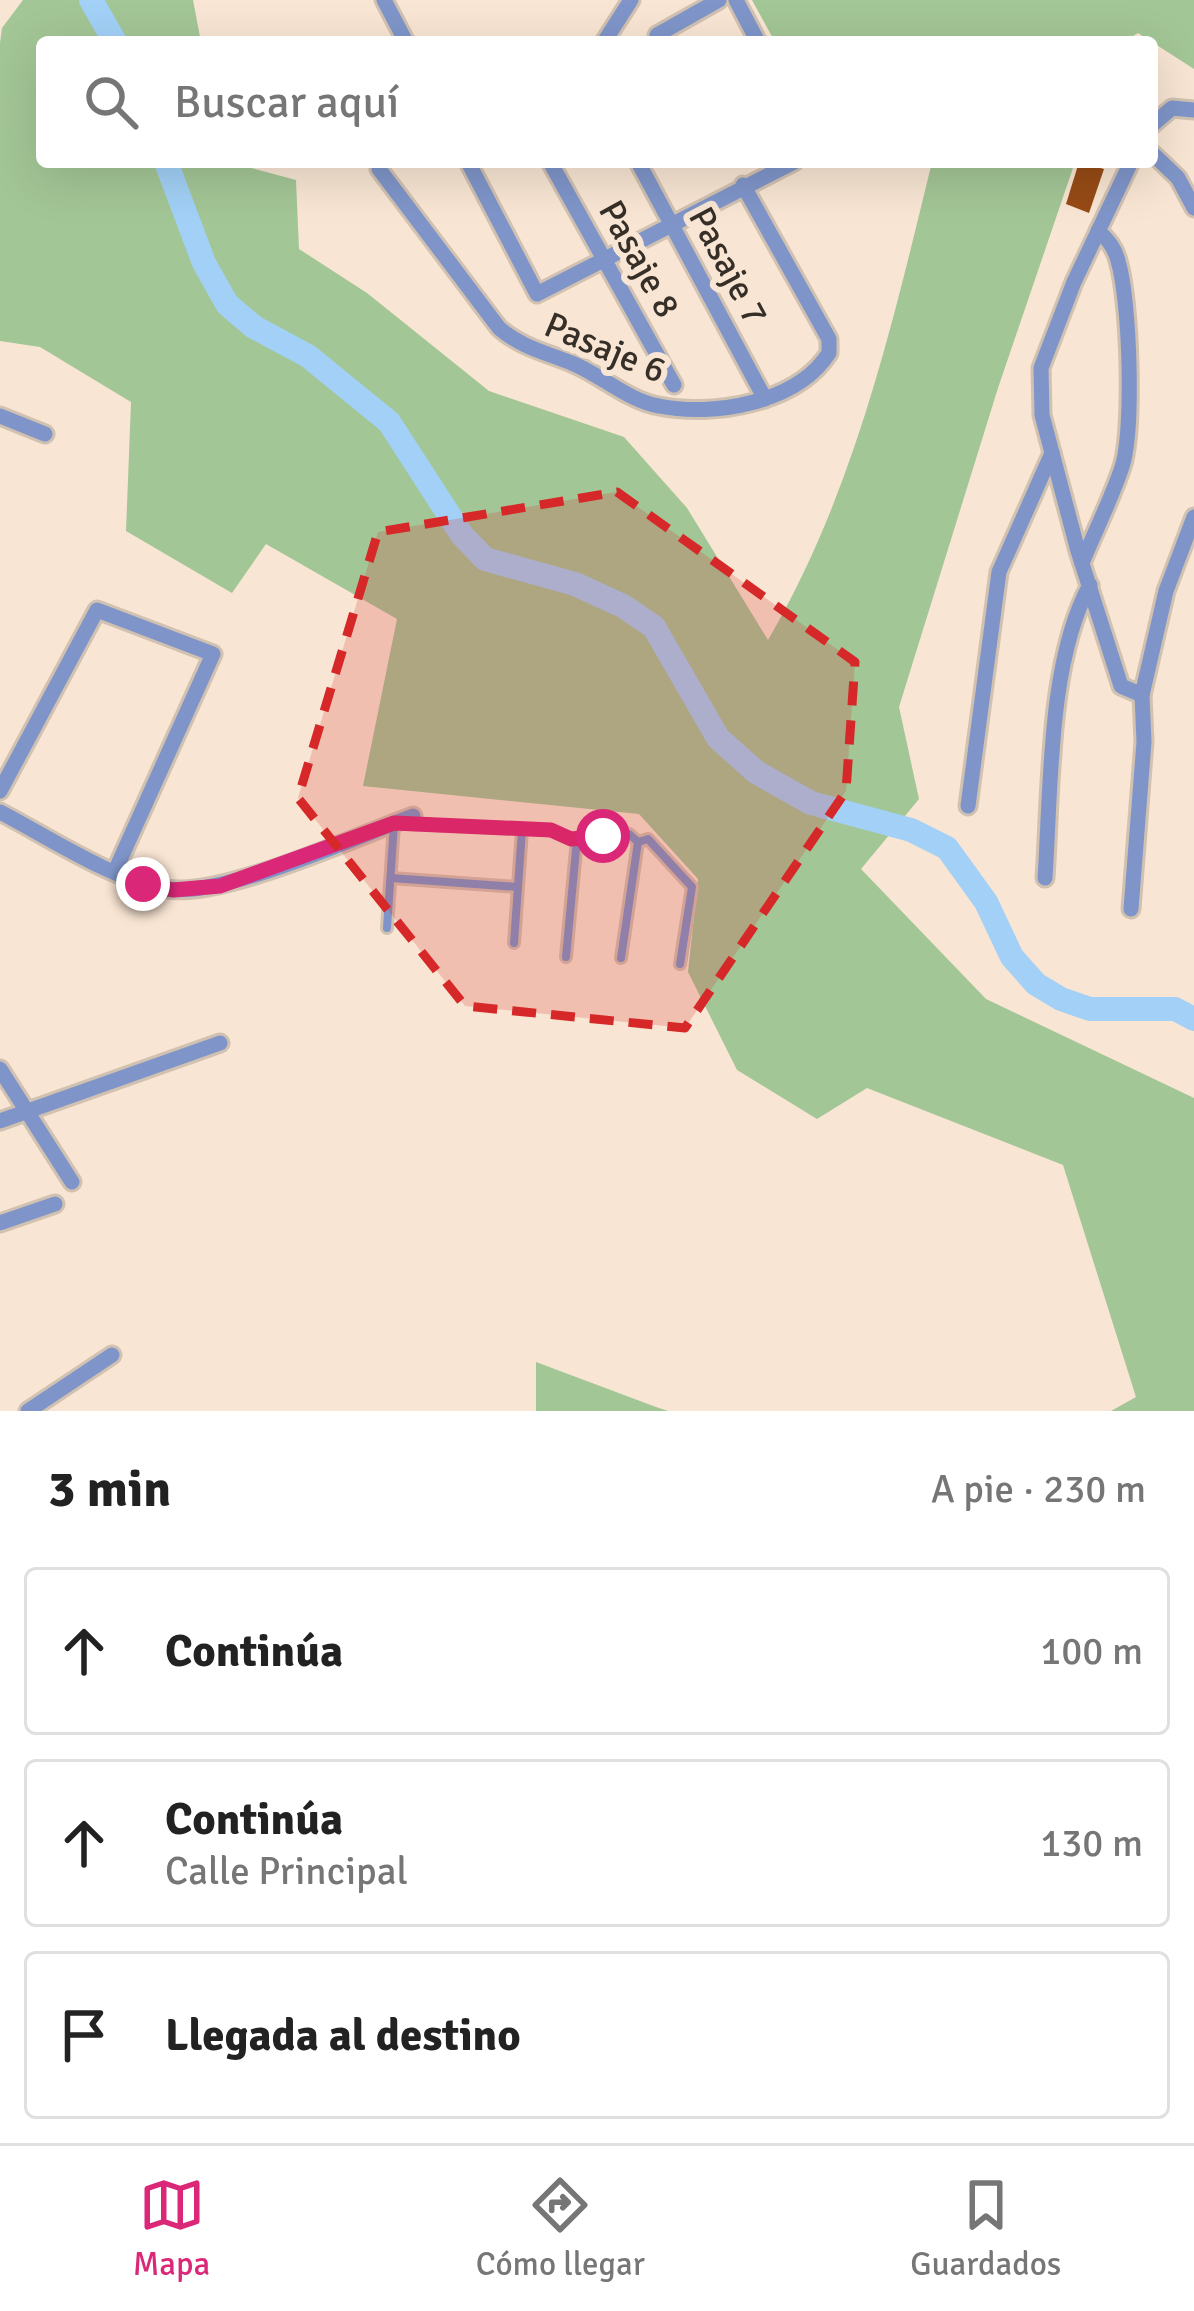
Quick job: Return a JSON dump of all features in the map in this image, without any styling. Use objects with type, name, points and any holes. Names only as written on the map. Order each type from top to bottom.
[{"type":"street","points":[[384,0],[403,36]]},
{"type":"street","points":[[608,36],[631,0]]},
{"type":"street","points":[[657,35],[719,0]]},
{"type":"street","points":[[736,0],[755,36]]},
{"type":"street","points":[[1158,120],[1172,108],[1194,110]]},
{"type":"street","points":[[1158,159],[1178,178],[1194,208]]},
{"type":"street","points":[[471,168],[537,294],[780,168]]},
{"type":"street","name":"Pasaje 8","points":[[554,168],[674,386]]},
{"type":"street","name":"Pasaje 7","points":[[641,168],[765,399]]},
{"type":"street","points":[[1129,168],[1041,368],[1042,416],[1121,686],[1142,695]]},
{"type":"street","name":"Pasaje 6","points":[[379,169],[499,328],[516,343],[549,352],[659,406],[739,405],[765,399],[797,386],[830,353],[830,339],[742,185]]},
{"type":"street","points":[[1082,563],[1123,465],[1127,439],[1124,297],[1119,262],[1110,241],[1098,231]]},
{"type":"street","points":[[0,416],[45,434]]},
{"type":"street","points":[[968,806],[999,572],[1052,453]]},
{"type":"street","points":[[1131,909],[1144,742],[1142,695],[1166,590],[1194,518]]},
{"type":"street","points":[[1045,878],[1056,718],[1073,616],[1090,585]]},
{"type":"street","points":[[0,791],[97,610],[213,654],[115,871]]},
{"type":"street","points":[[0,812],[143,884],[173,890],[220,886],[413,816]]},
{"type":"street","points":[[0,1121],[220,1043]]},
{"type":"street","points":[[0,1069],[72,1183]]},
{"type":"street","points":[[0,1223],[55,1204]]},
{"type":"street","points":[[28,1411],[112,1354]]},
{"type":"lane","points":[[388,928],[394,823],[551,830],[577,839],[629,834],[638,842]]},
{"type":"lane","points":[[514,943],[522,830]]},
{"type":"lane","points":[[638,842],[648,838],[692,886],[680,964]]},
{"type":"lane","points":[[566,957],[577,839]]},
{"type":"lane","points":[[621,958],[638,842]]},
{"type":"lane","points":[[391,878],[518,887]]},
{"type":"highlighted area","points":[[617,492],[855,662],[846,791],[685,1028],[465,1006],[298,798],[378,532]]},
{"type":"green space","points":[[23,0],[193,0],[200,36],[36,36],[36,168],[252,168],[296,180],[299,249],[367,293],[489,391],[624,437],[687,508],[768,640],[798,584],[847,467],[885,347],[930,168],[1073,168],[998,388],[899,707],[919,799],[861,869],[986,999],[1194,1098],[1194,1411],[1111,1411],[1136,1397],[1063,1165],[867,1088],[817,1119],[737,1070],[688,972],[698,879],[639,814],[363,786],[397,619],[266,544],[232,593],[126,531],[131,402],[40,347],[0,341],[2,28]]},
{"type":"green space","points":[[752,0],[1194,0],[1194,69],[1158,46],[1158,36],[1138,33],[772,36]]},
{"type":"green space","points":[[536,1362],[656,1407],[668,1411],[536,1411]]},
{"type":"building","points":[[1077,168],[1104,169],[1089,213],[1066,204]]},
{"type":"waterway","points":[[91,0],[112,36]]},
{"type":"waterway","points":[[168,168],[204,263],[227,304],[254,327],[308,356],[389,422],[462,535],[485,559],[575,584],[623,606],[654,627],[718,738],[756,772],[811,803],[911,830],[947,848],[986,902],[1012,957],[1036,984],[1090,1009],[1175,1009],[1194,1019]]},
{"type":"route","points":[[143,884],[173,890],[220,886],[394,823],[551,830],[571,839],[603,836]]}]
